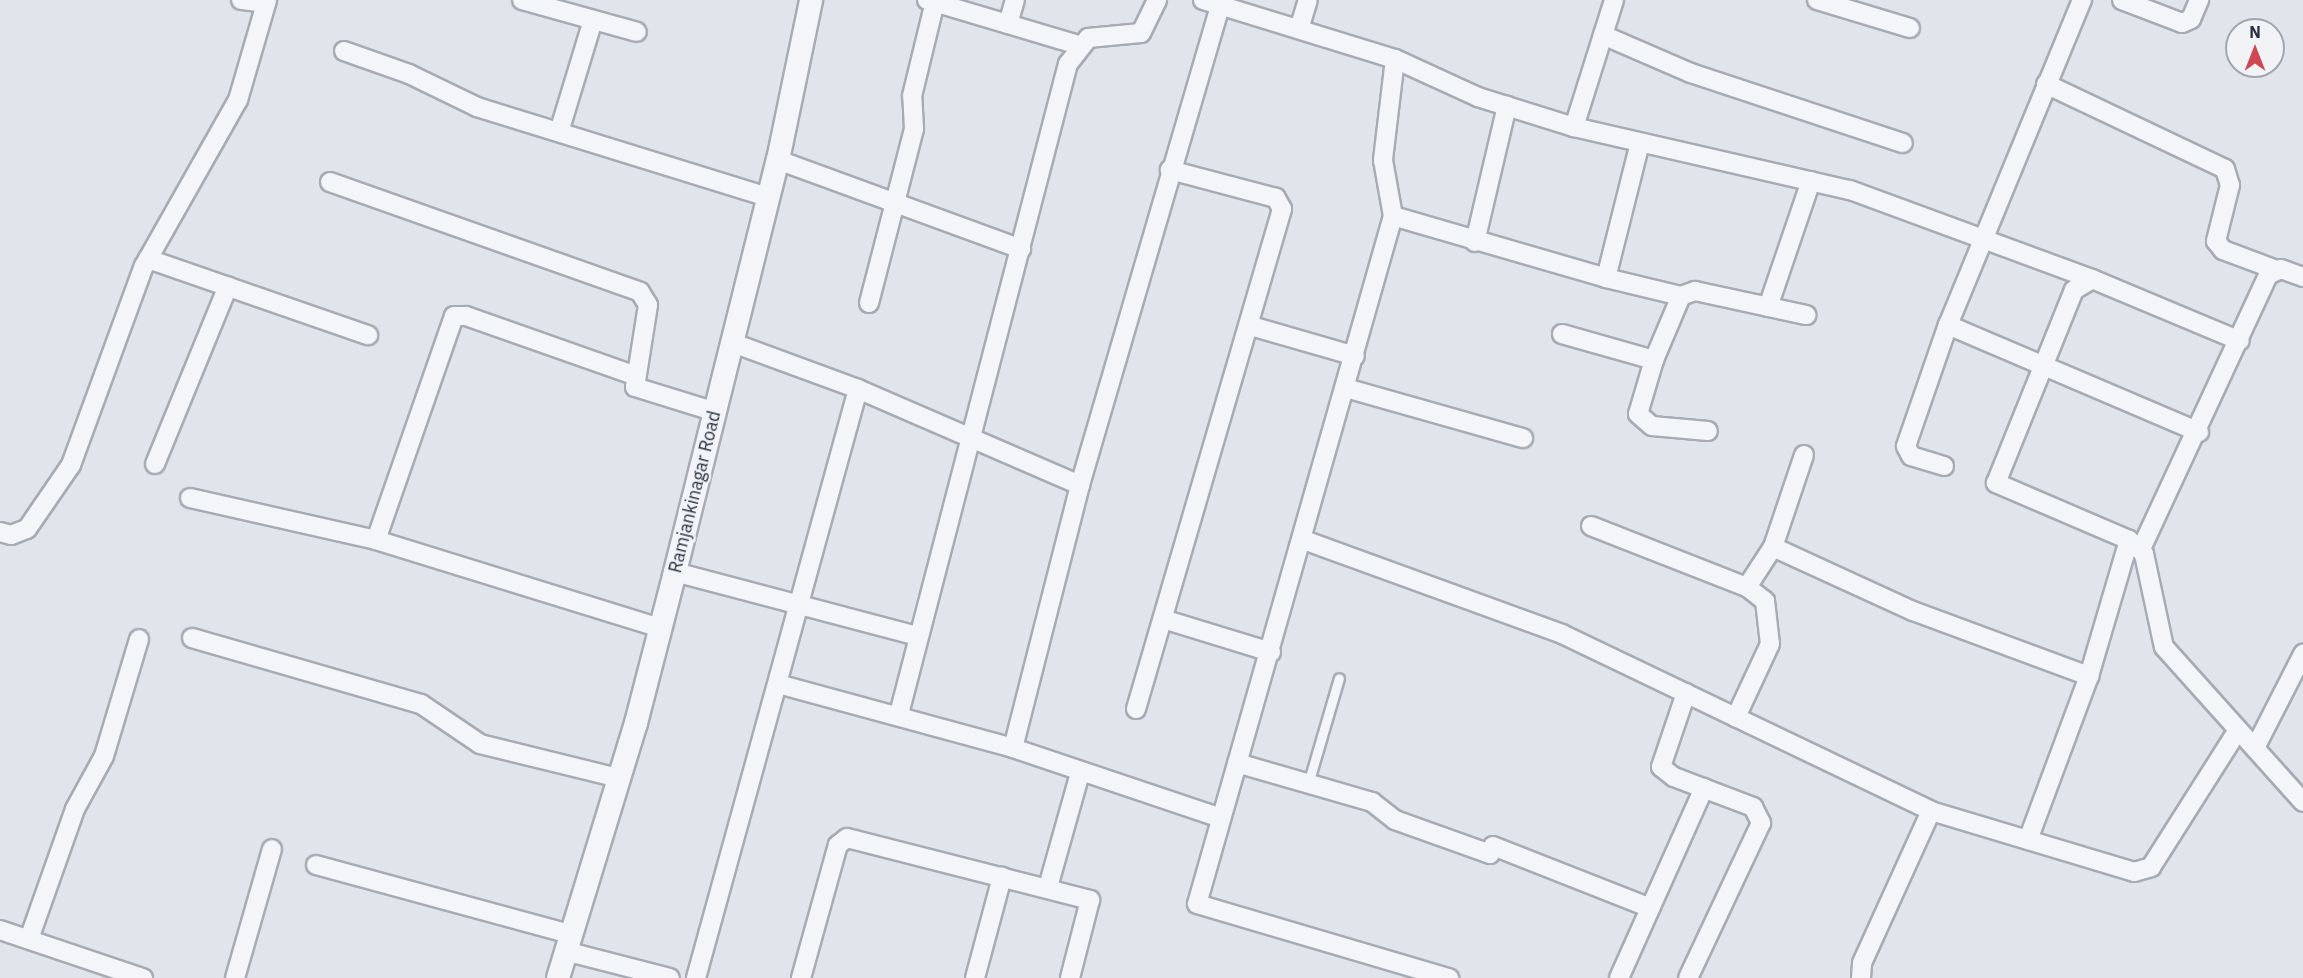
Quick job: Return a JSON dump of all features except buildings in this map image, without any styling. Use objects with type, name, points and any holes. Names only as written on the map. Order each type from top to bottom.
[{"type":"street","points":[[0,532],[11,535],[27,529],[71,465],[148,259],[238,100],[267,2],[241,0]]},
{"type":"street","points":[[522,0],[637,32]]},
{"type":"street","name":"Ramjankinagar Road","points":[[558,978],[618,778],[675,572],[778,160],[811,0]]},
{"type":"street","points":[[1008,24],[1015,0]]},
{"type":"street","points":[[898,714],[1068,64],[1088,38],[1142,33],[1157,0]]},
{"type":"street","points":[[1299,29],[1308,0]]},
{"type":"street","points":[[1574,127],[1614,0]]},
{"type":"street","points":[[1817,0],[1910,28]]},
{"type":"street","points":[[1944,466],[1911,456],[1906,446],[1948,325],[2082,0]]},
{"type":"street","points":[[2122,0],[2182,23],[2191,19],[2199,0]]},
{"type":"street","points":[[869,303],[914,129],[912,96],[931,1],[1082,46]]},
{"type":"street","points":[[1013,748],[1080,485],[1170,170],[1212,3],[1395,59],[1507,106],[1574,127],[1811,182],[1984,237],[2240,341]]},
{"type":"street","points":[[559,132],[593,20]]},
{"type":"street","points":[[1603,35],[1691,73],[1903,144]]},
{"type":"street","points":[[344,51],[409,74],[477,107],[768,197]]},
{"type":"street","points":[[1395,59],[1383,145],[1393,216],[1304,540],[1197,904],[1449,978]]},
{"type":"street","points":[[2046,84],[2225,169],[2230,185],[2216,241],[2223,250],[2303,277]]},
{"type":"street","points":[[1475,242],[1507,106]]},
{"type":"street","points":[[1606,278],[1640,144]]},
{"type":"street","points":[[778,160],[1021,249]]},
{"type":"street","points":[[1136,709],[1251,326],[1281,203],[1170,170]]},
{"type":"street","points":[[330,182],[640,292],[648,305],[634,375],[635,387],[641,392],[716,412]]},
{"type":"street","points":[[1768,307],[1811,182]]},
{"type":"street","points":[[1393,216],[1475,242],[1681,296],[1695,291],[1806,315]]},
{"type":"street","points":[[148,259],[368,335]]},
{"type":"street","points":[[2028,840],[2090,676],[2135,544],[2199,432],[2274,269]]},
{"type":"street","points":[[2092,279],[2074,290],[2046,365],[1996,483],[2135,544]]},
{"type":"street","points":[[155,464],[228,286]]},
{"type":"street","points":[[1681,296],[1654,360],[1638,414],[1642,422],[1707,431]]},
{"type":"street","points":[[376,540],[454,316],[466,316],[634,375]]},
{"type":"street","points":[[1948,325],[2199,432]]},
{"type":"street","points":[[1251,326],[1355,356]]},
{"type":"street","points":[[1562,334],[1654,360]]},
{"type":"street","points":[[733,343],[858,389],[1080,485]]},
{"type":"street","points":[[1346,388],[1523,438]]},
{"type":"street","points":[[696,978],[858,389]]},
{"type":"street","points":[[1747,587],[1773,547],[1804,455]]},
{"type":"street","points":[[190,498],[376,540],[660,628]]},
{"type":"street","points":[[1591,526],[1747,587],[1765,601],[1770,644],[1736,717]]},
{"type":"street","points":[[1304,540],[1562,634],[1931,811],[2144,871],[2238,730]]},
{"type":"street","points":[[2135,544],[2164,647],[2303,802]]},
{"type":"street","points":[[1773,547],[1913,610],[2090,676]]},
{"type":"street","points":[[675,572],[801,602],[918,636]]},
{"type":"street","points":[[1163,619],[1271,652]]},
{"type":"street","points":[[192,638],[421,704],[480,744],[618,778]]},
{"type":"street","points":[[29,939],[75,809],[104,756],[139,639]]},
{"type":"street","points":[[2255,748],[2303,654]]},
{"type":"street","points":[[778,684],[898,714],[1013,748],[1221,818]]},
{"type":"street","points":[[1686,693],[1659,763],[1674,777],[1753,807],[1761,824],[1688,978]]},
{"type":"street","points":[[1237,763],[1372,802],[1395,820],[1491,850],[1650,908]]},
{"type":"street","points":[[1048,887],[1080,772]]},
{"type":"street","points":[[1619,978],[1704,788]]},
{"type":"street","points":[[1861,978],[1862,963],[1931,811]]},
{"type":"street","points":[[801,978],[841,840],[1048,887],[1092,903],[1070,978]]},
{"type":"street","points":[[235,978],[272,849]]},
{"type":"street","points":[[316,865],[568,943],[670,978]]},
{"type":"street","points":[[975,978],[1002,878]]},
{"type":"street","points":[[0,930],[143,978]]},
{"type":"lane","points":[[1308,784],[1339,678]]}]
